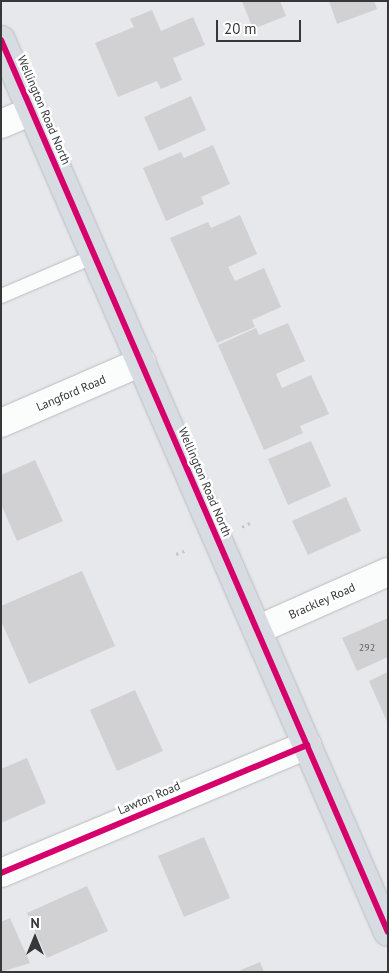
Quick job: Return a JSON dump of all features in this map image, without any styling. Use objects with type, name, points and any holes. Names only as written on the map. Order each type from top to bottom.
[{"type":"highway","name":"Wellington Road North","points":[[1,40],[388,932]]},
{"type":"street","points":[[1,124],[32,111]]},
{"type":"street","name":"Langford Road","points":[[1,423],[141,362]]},
{"type":"street","name":"Brackley Road","points":[[257,630],[388,572]]},
{"type":"street","name":"Lawton Road","points":[[1,873],[307,745]]},
{"type":"lane","points":[[1,296],[94,256]]},
{"type":"path","points":[[241,527],[250,523]]},
{"type":"path","points":[[176,554],[187,550]]},
{"type":"building","points":[[242,1],[280,1],[286,16],[253,29]]},
{"type":"building","points":[[329,1],[374,1],[377,9],[337,24]]},
{"type":"building","points":[[152,10],[161,31],[193,17],[205,45],[173,58],[182,80],[161,89],[157,81],[118,97],[95,43],[134,27],[130,19]]},
{"type":"building","points":[[191,96],[206,130],[159,151],[144,117]]},
{"type":"building","points":[[213,145],[230,184],[201,197],[204,204],[166,221],[143,168],[181,152],[184,158]]},
{"type":"building","points":[[240,215],[257,254],[228,267],[235,281],[264,268],[281,307],[252,320],[255,327],[217,343],[170,238],[208,222],[211,228]]},
{"type":"building","points":[[288,323],[305,361],[276,374],[282,388],[311,375],[329,414],[300,426],[303,433],[264,450],[218,345],[256,328],[259,335]]},
{"type":"building","points":[[311,441],[331,486],[288,505],[268,459]]},
{"type":"building","points":[[35,460],[63,521],[17,541],[1,504],[1,475]]},
{"type":"building","points":[[346,497],[361,531],[308,555],[292,521]]},
{"type":"building","points":[[82,571],[115,646],[29,684],[1,621],[1,606]]},
{"type":"building","points":[[388,618],[388,657],[357,671],[342,638]]},
{"type":"building","points":[[388,672],[388,724],[369,681]]},
{"type":"building","points":[[135,690],[163,751],[117,771],[90,710]]},
{"type":"building","points":[[27,758],[46,803],[1,823],[1,769]]},
{"type":"building","points":[[204,837],[230,898],[184,917],[158,856]]},
{"type":"building","points":[[87,886],[108,931],[47,958],[27,913]]},
{"type":"building","points":[[10,918],[30,963],[1,972],[1,922]]},
{"type":"building","points":[[260,962],[264,972],[236,972]]},
{"type":"cycle path","points":[[1,40],[388,932]]},
{"type":"cycle path","points":[[1,873],[307,745]]}]
